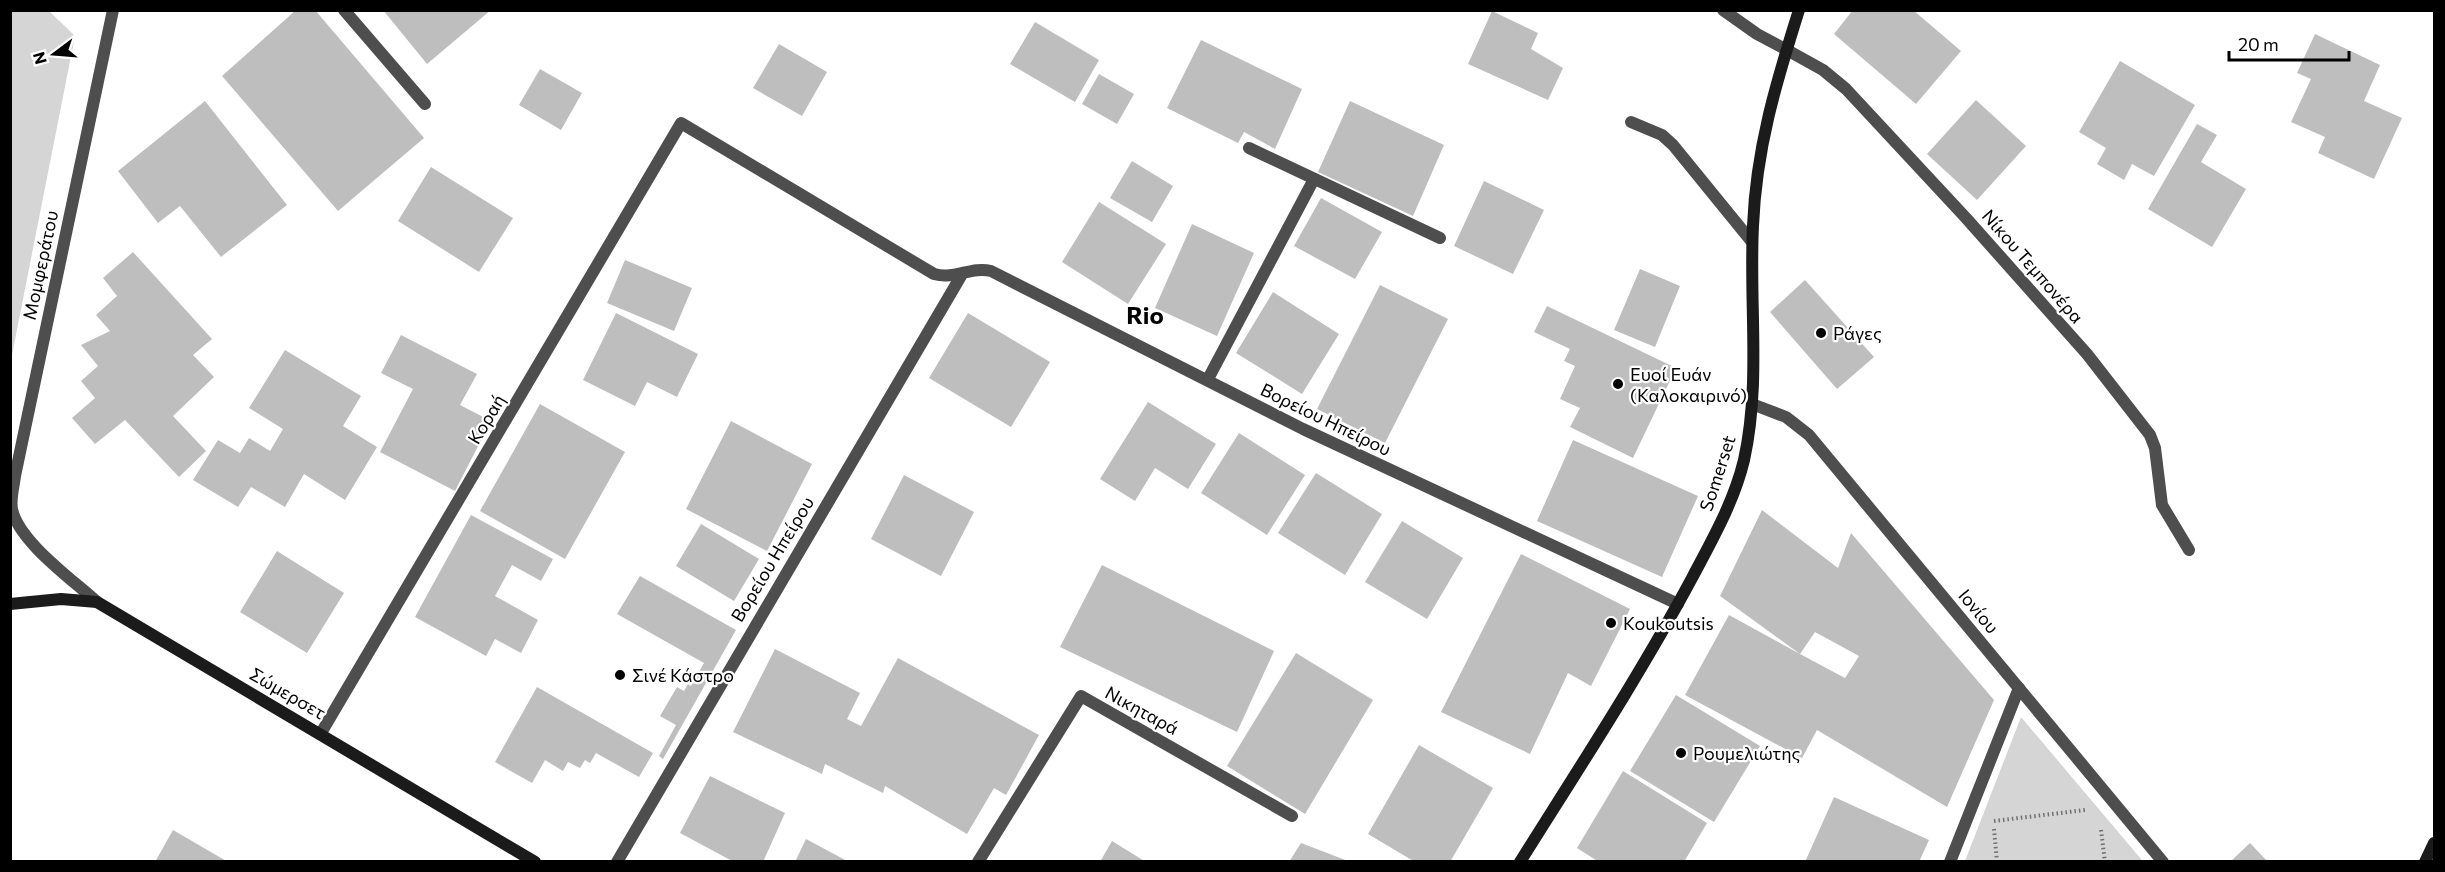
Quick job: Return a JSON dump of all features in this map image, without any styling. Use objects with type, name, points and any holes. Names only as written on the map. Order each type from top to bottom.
[{"type":"street","name":"Μομφεράτου","points":[[97,602],[33,543],[15,519],[12,507],[15,476],[113,10]]},
{"type":"street","points":[[344,10],[425,104]]},
{"type":"street","name":"Νίκου Τεμπονέρα","points":[[1723,10],[1757,34],[1822,70],[1846,89],[1966,218],[2087,354],[2150,435],[2155,448],[2162,505],[2189,550]]},
{"type":"street","name":"Somerset","points":[[1520,861],[1678,604],[1730,502],[1745,453],[1752,404],[1752,242],[1762,139],[1799,10]]},
{"type":"street","points":[[1631,122],[1662,135],[1673,145],[1752,242]]},
{"type":"street","name":"Βορείου Ηπείρου","points":[[681,123],[934,274],[961,276],[976,270],[991,270],[1443,496],[1678,604]]},
{"type":"street","name":"Κοραή","points":[[321,733],[681,123]]},
{"type":"street","points":[[1250,148],[1440,238]]},
{"type":"street","points":[[1208,379],[1314,179]]},
{"type":"street","name":"Βορείου Ηπείρου","points":[[617,861],[961,276]]},
{"type":"street","name":"Ιονίου","points":[[1752,404],[1786,417],[1809,435],[2163,861]]},
{"type":"street","name":"Σώμερσετ","points":[[10,604],[60,599],[97,602],[535,861]]},
{"type":"street","points":[[1950,861],[2019,688]]},
{"type":"street","name":"Νικηταρά","points":[[978,861],[1081,696],[1292,816]]},
{"type":"street","points":[[2425,861],[2434,843]]},
{"type":"path","points":[[1971,809],[1993,821],[2098,808],[2111,797]]},
{"type":"path","points":[[1993,821],[1997,861]]},
{"type":"shaded area","points":[[11,10],[49,11],[75,36],[11,360]]},
{"type":"shaded area","points":[[2021,717],[2141,859],[2142,861],[1965,861]]},
{"type":"building","points":[[296,10],[315,10],[424,138],[338,211],[222,76]]},
{"type":"building","points":[[383,10],[491,10],[427,64]]},
{"type":"building","points":[[1853,10],[1913,10],[1961,51],[1916,104],[1834,34]]},
{"type":"building","points":[[1492,11],[1538,33],[1531,49],[1563,68],[1548,100],[1468,64]]},
{"type":"building","points":[[1035,22],[1099,60],[1075,102],[1010,64]]},
{"type":"building","points":[[2315,34],[2380,65],[2364,101],[2402,118],[2374,179],[2318,153],[2325,137],[2291,122],[2311,79],[2297,73]]},
{"type":"building","points":[[1201,40],[1302,89],[1275,149],[1244,132],[1238,143],[1167,108]]},
{"type":"building","points":[[779,44],[827,72],[802,116],[753,88]]},
{"type":"building","points":[[2120,61],[2195,105],[2154,176],[2132,164],[2124,180],[2097,164],[2106,148],[2079,132]]},
{"type":"building","points":[[540,69],[582,93],[561,130],[519,105]]},
{"type":"building","points":[[1099,74],[1134,94],[1117,124],[1082,104]]},
{"type":"building","points":[[1976,100],[2026,146],[1977,200],[1927,154]]},
{"type":"building","points":[[205,101],[287,205],[221,257],[180,206],[158,223],[118,171]]},
{"type":"building","points":[[1350,101],[1444,145],[1413,216],[1318,172]]},
{"type":"building","points":[[2197,124],[2217,135],[2201,162],[2246,189],[2212,247],[2148,209]]},
{"type":"building","points":[[1132,161],[1173,186],[1152,222],[1110,198]]},
{"type":"building","points":[[431,167],[513,218],[479,272],[398,221]]},
{"type":"building","points":[[1484,181],[1544,210],[1513,274],[1454,246]]},
{"type":"building","points":[[1321,198],[1382,232],[1355,279],[1294,246]]},
{"type":"building","points":[[1099,202],[1166,244],[1128,304],[1062,262]]},
{"type":"building","points":[[1192,224],[1254,253],[1217,336],[1155,308]]},
{"type":"building","points":[[133,252],[212,339],[193,355],[214,377],[173,416],[206,451],[179,477],[125,420],[95,444],[72,418],[95,398],[81,381],[98,366],[81,345],[110,331],[96,315],[117,296],[103,278]]},
{"type":"building","points":[[625,260],[692,288],[674,331],[607,303]]},
{"type":"building","points":[[1640,269],[1680,286],[1655,347],[1614,330]]},
{"type":"building","points":[[1805,280],[1874,357],[1837,389],[1770,312]]},
{"type":"building","points":[[1380,285],[1448,319],[1385,443],[1317,409]]},
{"type":"building","points":[[1273,292],[1339,334],[1302,394],[1236,353]]},
{"type":"building","name":"Ευοί Ευάν (Καλοκαιρινό)","points":[[1547,306],[1676,368],[1633,458],[1570,427],[1580,408],[1560,399],[1575,366],[1564,361],[1570,349],[1534,332]]},
{"type":"building","points":[[616,313],[698,354],[677,397],[647,382],[635,406],[583,380]]},
{"type":"building","points":[[968,313],[1050,362],[1011,427],[929,378]]},
{"type":"building","points":[[401,335],[477,374],[460,405],[491,421],[455,491],[380,452],[413,389],[381,373]]},
{"type":"building","points":[[285,350],[361,396],[343,426],[377,447],[345,500],[304,474],[285,507],[251,487],[238,507],[193,480],[218,440],[240,453],[249,438],[270,451],[283,429],[249,408]]},
{"type":"building","points":[[1148,402],[1216,444],[1188,489],[1155,468],[1135,501],[1100,479]]},
{"type":"building","points":[[540,404],[625,452],[565,559],[480,511]]},
{"type":"building","points":[[731,421],[812,464],[767,551],[686,509]]},
{"type":"building","points":[[1239,433],[1305,475],[1267,535],[1201,493]]},
{"type":"building","points":[[1573,440],[1698,496],[1662,577],[1537,521]]},
{"type":"building","points":[[1316,473],[1382,514],[1345,575],[1278,533]]},
{"type":"building","points":[[904,475],[974,512],[941,576],[871,539]]},
{"type":"building","points":[[1762,510],[1838,568],[1851,533],[1994,700],[1947,807],[1817,730],[1802,758],[1685,695],[1729,615],[1800,654],[1720,596]],"holes":[[[1815,632],[1859,656],[1845,678],[1800,654]]]},
{"type":"building","points":[[471,515],[553,559],[541,581],[512,565],[495,596],[538,620],[521,653],[495,639],[486,656],[415,617]]},
{"type":"building","points":[[1402,521],[1463,558],[1427,619],[1365,582]]},
{"type":"building","points":[[701,524],[759,559],[734,601],[676,566]]},
{"type":"building","points":[[277,551],[344,593],[307,653],[240,612]]},
{"type":"building","points":[[1521,554],[1630,609],[1591,686],[1568,673],[1530,754],[1441,712]]},
{"type":"building","points":[[1102,565],[1274,651],[1237,732],[1060,647]]},
{"type":"building","points":[[640,576],[736,630],[663,759],[659,756],[676,725],[660,716],[677,687],[684,691],[688,684],[691,686],[704,663],[617,614]]},
{"type":"building","points":[[775,649],[860,693],[847,719],[861,726],[898,658],[1039,735],[1006,795],[994,788],[967,834],[885,786],[883,793],[825,764],[822,774],[733,732]]},
{"type":"building","points":[[1296,653],[1373,700],[1305,814],[1227,766]]},
{"type":"building","points":[[537,687],[653,753],[639,777],[596,753],[590,763],[585,760],[580,768],[568,762],[563,771],[545,760],[532,783],[495,762]]},
{"type":"building","points":[[1676,695],[1760,746],[1714,822],[1630,771]]},
{"type":"building","points":[[1419,745],[1493,788],[1450,862],[1415,862],[1368,834]]},
{"type":"building","points":[[1623,771],[1707,823],[1684,862],[1599,862],[1577,848]]},
{"type":"building","points":[[710,776],[785,813],[763,862],[734,862],[680,833]]},
{"type":"building","points":[[1834,797],[1929,840],[1919,862],[1805,862]]},
{"type":"building","points":[[173,830],[228,862],[155,862]]},
{"type":"building","points":[[806,839],[849,862],[795,862]]},
{"type":"building","points":[[1112,841],[1146,862],[1100,862]]},
{"type":"building","points":[[1301,843],[1348,861],[1348,862],[1289,862]]},
{"type":"building","points":[[2250,843],[2268,862],[2230,862]]},
{"type":"place","name":"Ράγες","points":[[1821,333]]},
{"type":"place","name":"Ευοί Ευάν (Καλοκαιρινό)","points":[[1618,384]]},
{"type":"place","name":"Koukoutsis","points":[[1611,623]]},
{"type":"place","name":"Σινέ Κάστρο","points":[[620,675]]},
{"type":"place","name":"Ρουμελιώτης","points":[[1681,753]]},
{"type":"district","name":"Rio","points":[[1145,314]]}]
